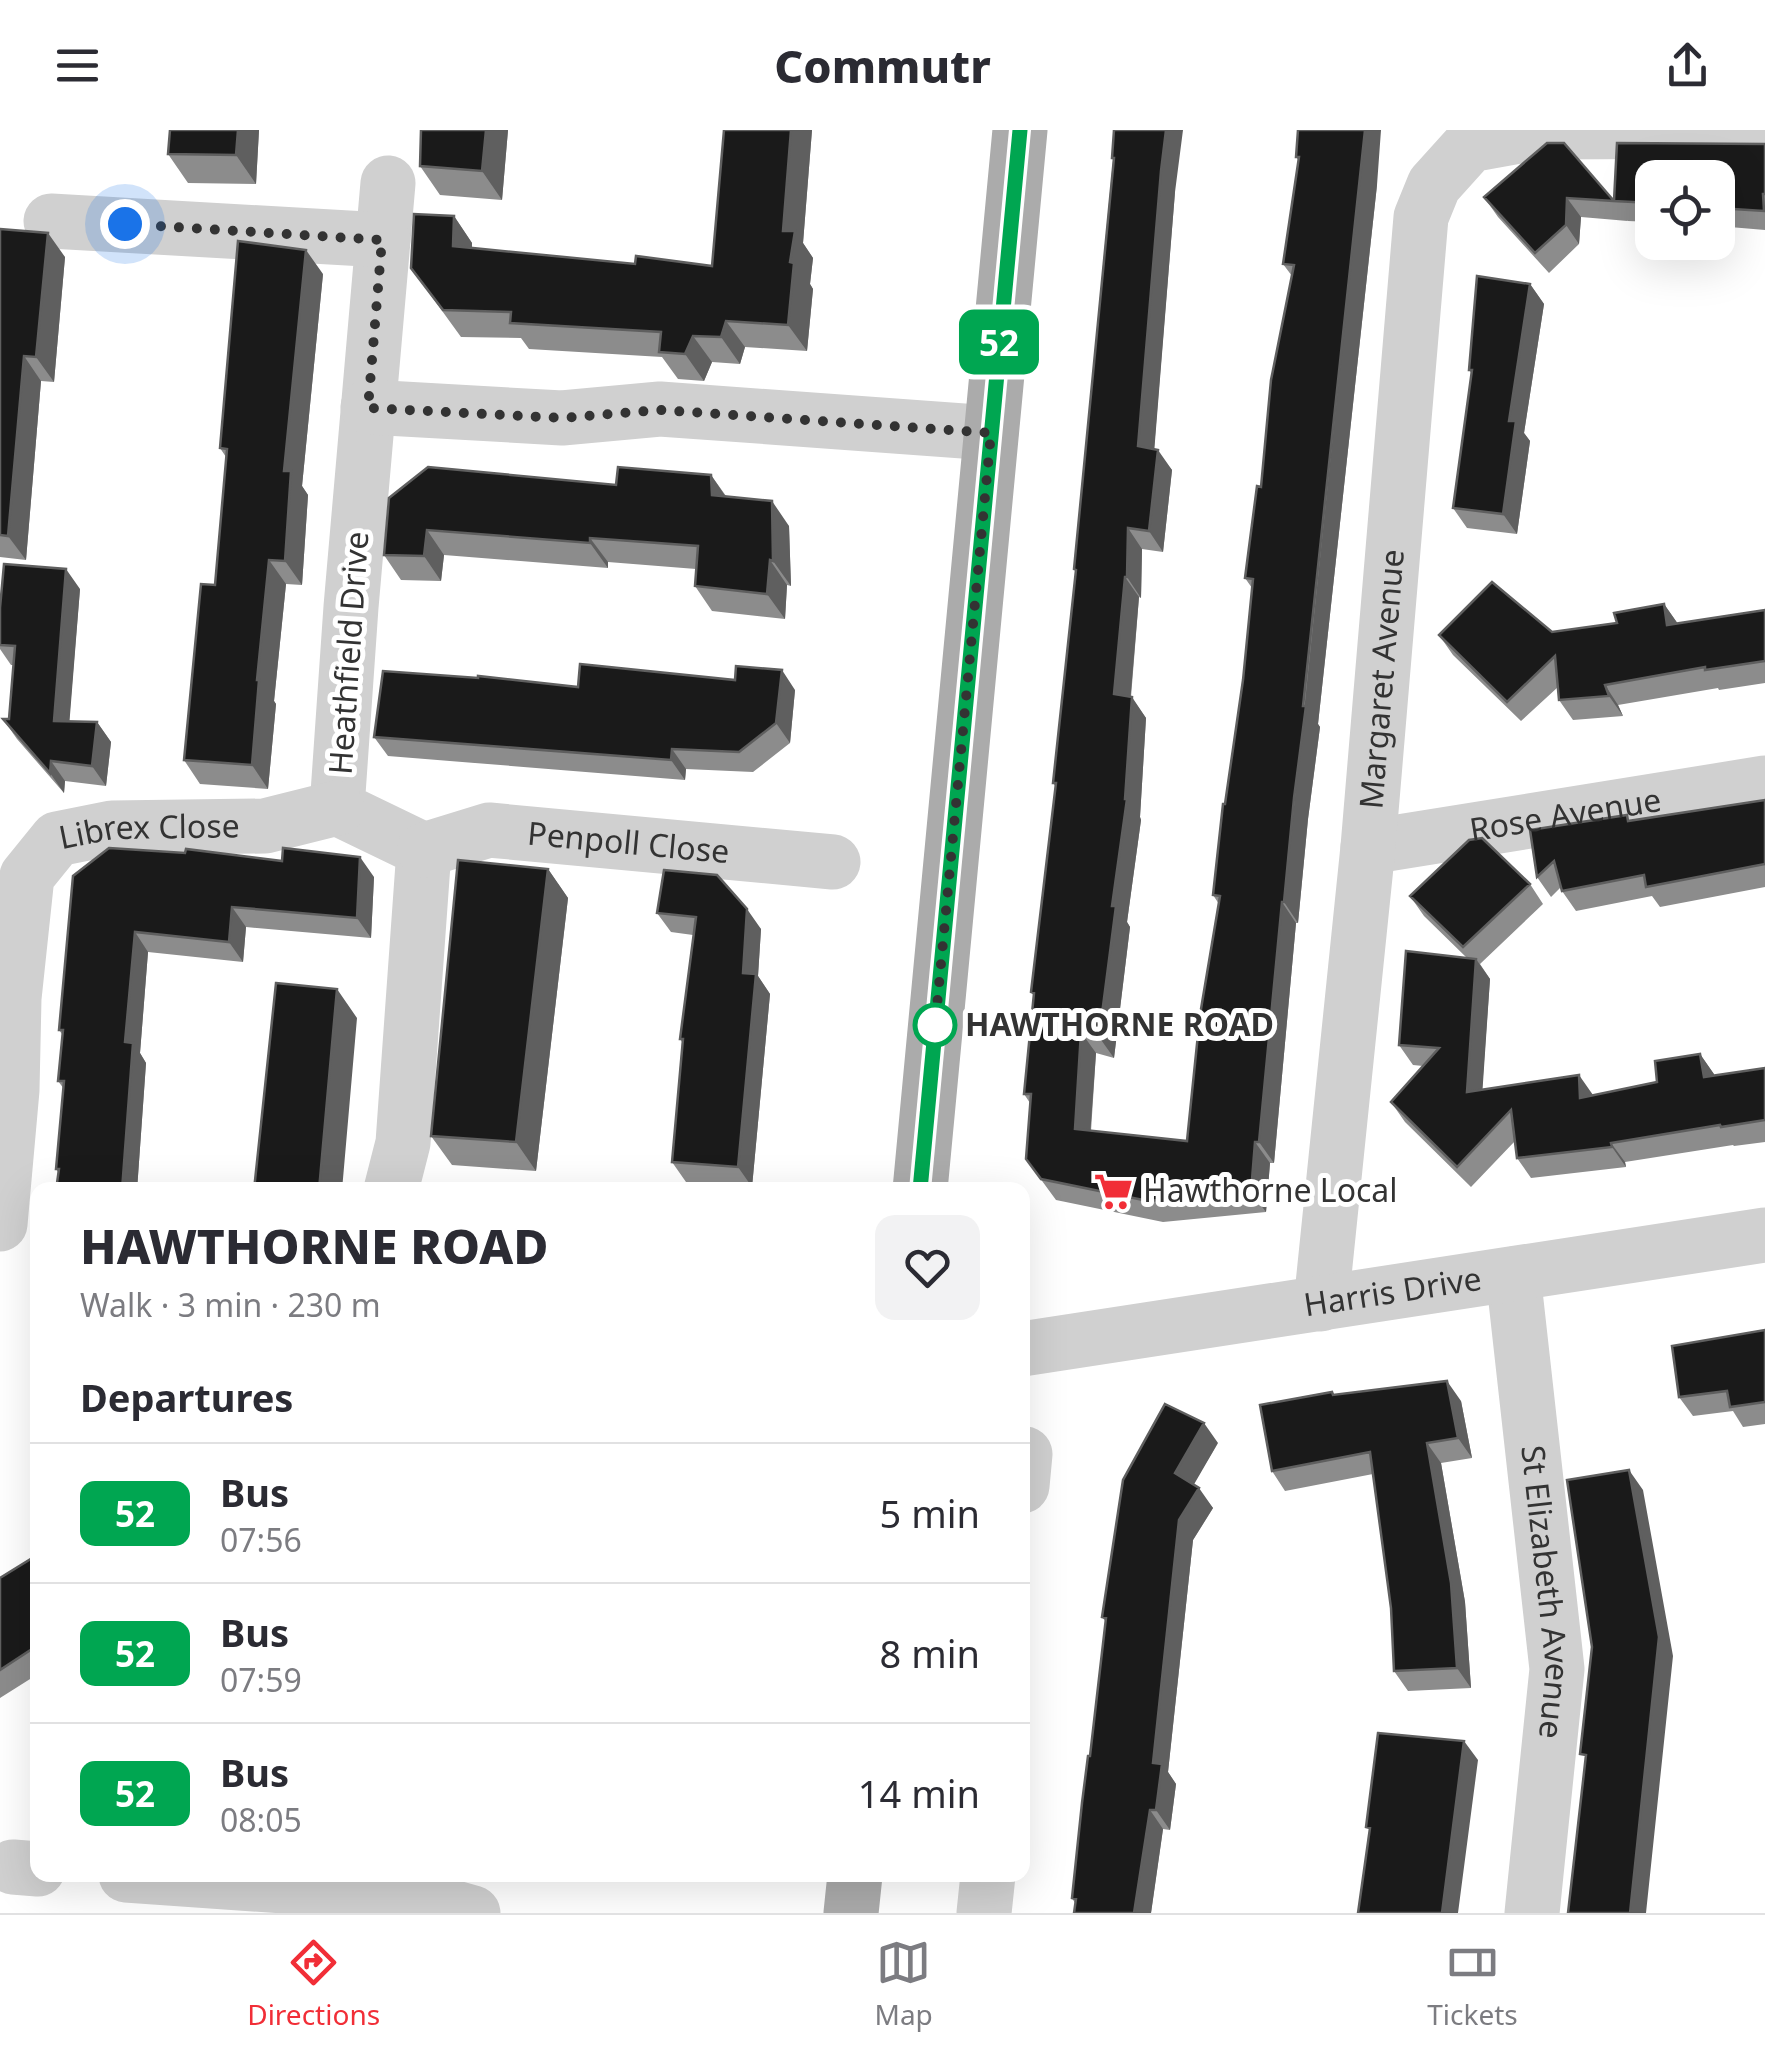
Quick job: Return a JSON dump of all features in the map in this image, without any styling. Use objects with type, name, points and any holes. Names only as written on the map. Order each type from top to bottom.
[{"type":"main road","points":[[921,1182],[1020,130]]},
{"type":"main road","points":[[852,1913],[854,1882]]},
{"type":"street","points":[[1542,132],[1765,131]]},
{"type":"street","name":"Margaret Avenue","points":[[1321,1304],[1368,847],[1420,217],[1434,185],[1470,145],[1542,132]]},
{"type":"street","name":"Heathfield Drive","points":[[388,183],[337,808],[424,850]]},
{"type":"street","points":[[52,221],[382,240]]},
{"type":"street","points":[[368,408],[562,418],[660,410],[991,433]]},
{"type":"street","name":"Rose Avenue","points":[[1368,847],[1765,783]]},
{"type":"street","name":"Librex Close","points":[[0,1224],[12,1090],[14,998],[27,876],[57,839],[112,828],[265,826],[337,808]]},
{"type":"street","name":"Penpoll Close","points":[[424,850],[488,830],[834,862]]},
{"type":"street","points":[[393,1182],[403,1143],[424,850]]},
{"type":"street","name":"Harris Drive","points":[[1030,1348],[1765,1235]]},
{"type":"street","name":"St Elizabeth Avenue","points":[[1514,1274],[1557,1669],[1532,1913]]},
{"type":"street","points":[[196,1882],[441,1904],[473,1913]]},
{"type":"street","points":[[984,1913],[987,1882]]},
{"type":"building","points":[[170,130],[238,130],[236,155],[168,154]]},
{"type":"building","points":[[421,130],[486,130],[482,171],[420,166]]},
{"type":"building","points":[[724,130],[791,130],[783,231],[795,231],[788,325],[726,321],[721,337],[693,336],[685,354],[659,352],[661,332],[510,323],[511,312],[443,310],[411,268],[414,214],[454,216],[453,246],[635,264],[636,256],[712,266]]},
{"type":"building","points":[[1114,130],[1166,130],[1138,446],[1158,450],[1149,531],[1128,528],[1127,577],[1114,694],[1132,697],[1127,799],[1099,1037],[1081,1032],[1075,1129],[1187,1141],[1200,1015],[1220,896],[1213,895],[1223,804],[1243,680],[1253,579],[1245,578],[1257,486],[1261,487],[1271,380],[1294,265],[1283,264],[1299,157],[1298,130],[1365,130],[1251,1192],[1148,1201],[1041,1179],[1026,1159],[1031,1094],[1024,1094],[1034,993],[1031,992],[1056,783]]},
{"type":"building","points":[[1547,143],[1564,143],[1614,201],[1567,198],[1566,225],[1535,253],[1484,197]]},
{"type":"building","points":[[1617,143],[1765,144],[1764,211],[1735,209],[1735,160],[1635,160],[1635,202],[1614,201]]},
{"type":"building","points":[[0,229],[48,233],[36,357],[24,356],[8,536],[0,535]]},
{"type":"building","points":[[238,241],[306,250],[284,471],[291,471],[285,561],[269,560],[252,765],[184,760],[201,584],[215,585],[227,449],[220,448]]},
{"type":"building","points":[[1477,276],[1530,284],[1509,421],[1516,421],[1503,514],[1453,508],[1472,370]]},
{"type":"building","points":[[428,467],[616,485],[618,467],[711,475],[712,495],[772,501],[773,561],[770,560],[767,594],[695,586],[698,546],[590,538],[590,543],[427,530],[424,556],[384,555],[389,498]]},
{"type":"building","points":[[4,564],[66,569],[54,721],[97,722],[92,766],[51,761],[50,773],[3,719],[9,719],[15,646],[0,645]]},
{"type":"building","points":[[1492,582],[1552,632],[1617,623],[1614,613],[1664,604],[1667,625],[1765,610],[1765,661],[1605,685],[1609,696],[1559,700],[1555,656],[1507,702],[1439,635]]},
{"type":"building","points":[[580,664],[735,680],[736,666],[782,670],[776,723],[739,752],[672,749],[671,760],[374,737],[383,671],[578,687]]},
{"type":"building","points":[[1765,800],[1765,864],[1646,887],[1644,875],[1562,891],[1554,861],[1537,877],[1530,830],[1627,815],[1628,821]]},
{"type":"building","points":[[1482,838],[1530,884],[1463,947],[1410,896],[1469,840]]},
{"type":"building","points":[[109,848],[185,853],[186,849],[282,861],[283,848],[360,857],[357,918],[232,907],[229,942],[135,932],[125,1042],[133,1043],[123,1182],[57,1182],[64,1081],[58,1081],[63,1030],[59,1030],[73,876]]},
{"type":"building","points":[[458,860],[548,869],[516,1142],[431,1136]]},
{"type":"building","points":[[664,870],[717,875],[747,909],[743,973],[756,974],[738,1167],[672,1162],[680,1039],[696,917],[657,913]]},
{"type":"building","points":[[1406,951],[1476,959],[1467,1092],[1579,1075],[1580,1098],[1657,1082],[1655,1061],[1700,1054],[1704,1077],[1765,1068],[1765,1120],[1611,1143],[1612,1147],[1517,1158],[1511,1110],[1457,1167],[1391,1102],[1439,1048],[1399,1045]]},
{"type":"building","points":[[276,983],[337,989],[320,1182],[255,1182]]},
{"type":"building","points":[[1765,1330],[1765,1402],[1730,1407],[1727,1391],[1679,1397],[1672,1346]]},
{"type":"building","points":[[1447,1381],[1458,1438],[1427,1443],[1451,1583],[1457,1668],[1394,1671],[1391,1608],[1370,1452],[1272,1471],[1260,1405],[1332,1392],[1333,1395]]},
{"type":"building","points":[[1165,1404],[1204,1423],[1175,1473],[1199,1488],[1179,1520],[1153,1763],[1162,1764],[1156,1810],[1150,1810],[1134,1913],[1074,1913],[1076,1899],[1072,1898],[1082,1803],[1106,1618],[1102,1617],[1123,1480]]},
{"type":"building","points":[[1629,1470],[1659,1637],[1630,1913],[1568,1913],[1586,1755],[1580,1754],[1592,1647],[1567,1480]]},
{"type":"building","points":[[30,1559],[30,1650],[0,1670],[0,1578]]},
{"type":"building","points":[[1378,1733],[1464,1741],[1442,1913],[1358,1913]]},
{"type":"bus line","name":"52","points":[[921,1182],[1020,130]]},
{"type":"place","name":"HAWTHORNE ROAD","points":[[935,1025]]},
{"type":"place","name":"Hawthorne Local","points":[[1113,1191]]},
{"type":"route","points":[[125,224],[382,240],[368,408],[562,418],[660,410],[991,433],[934,1038],[935,1025]]}]
